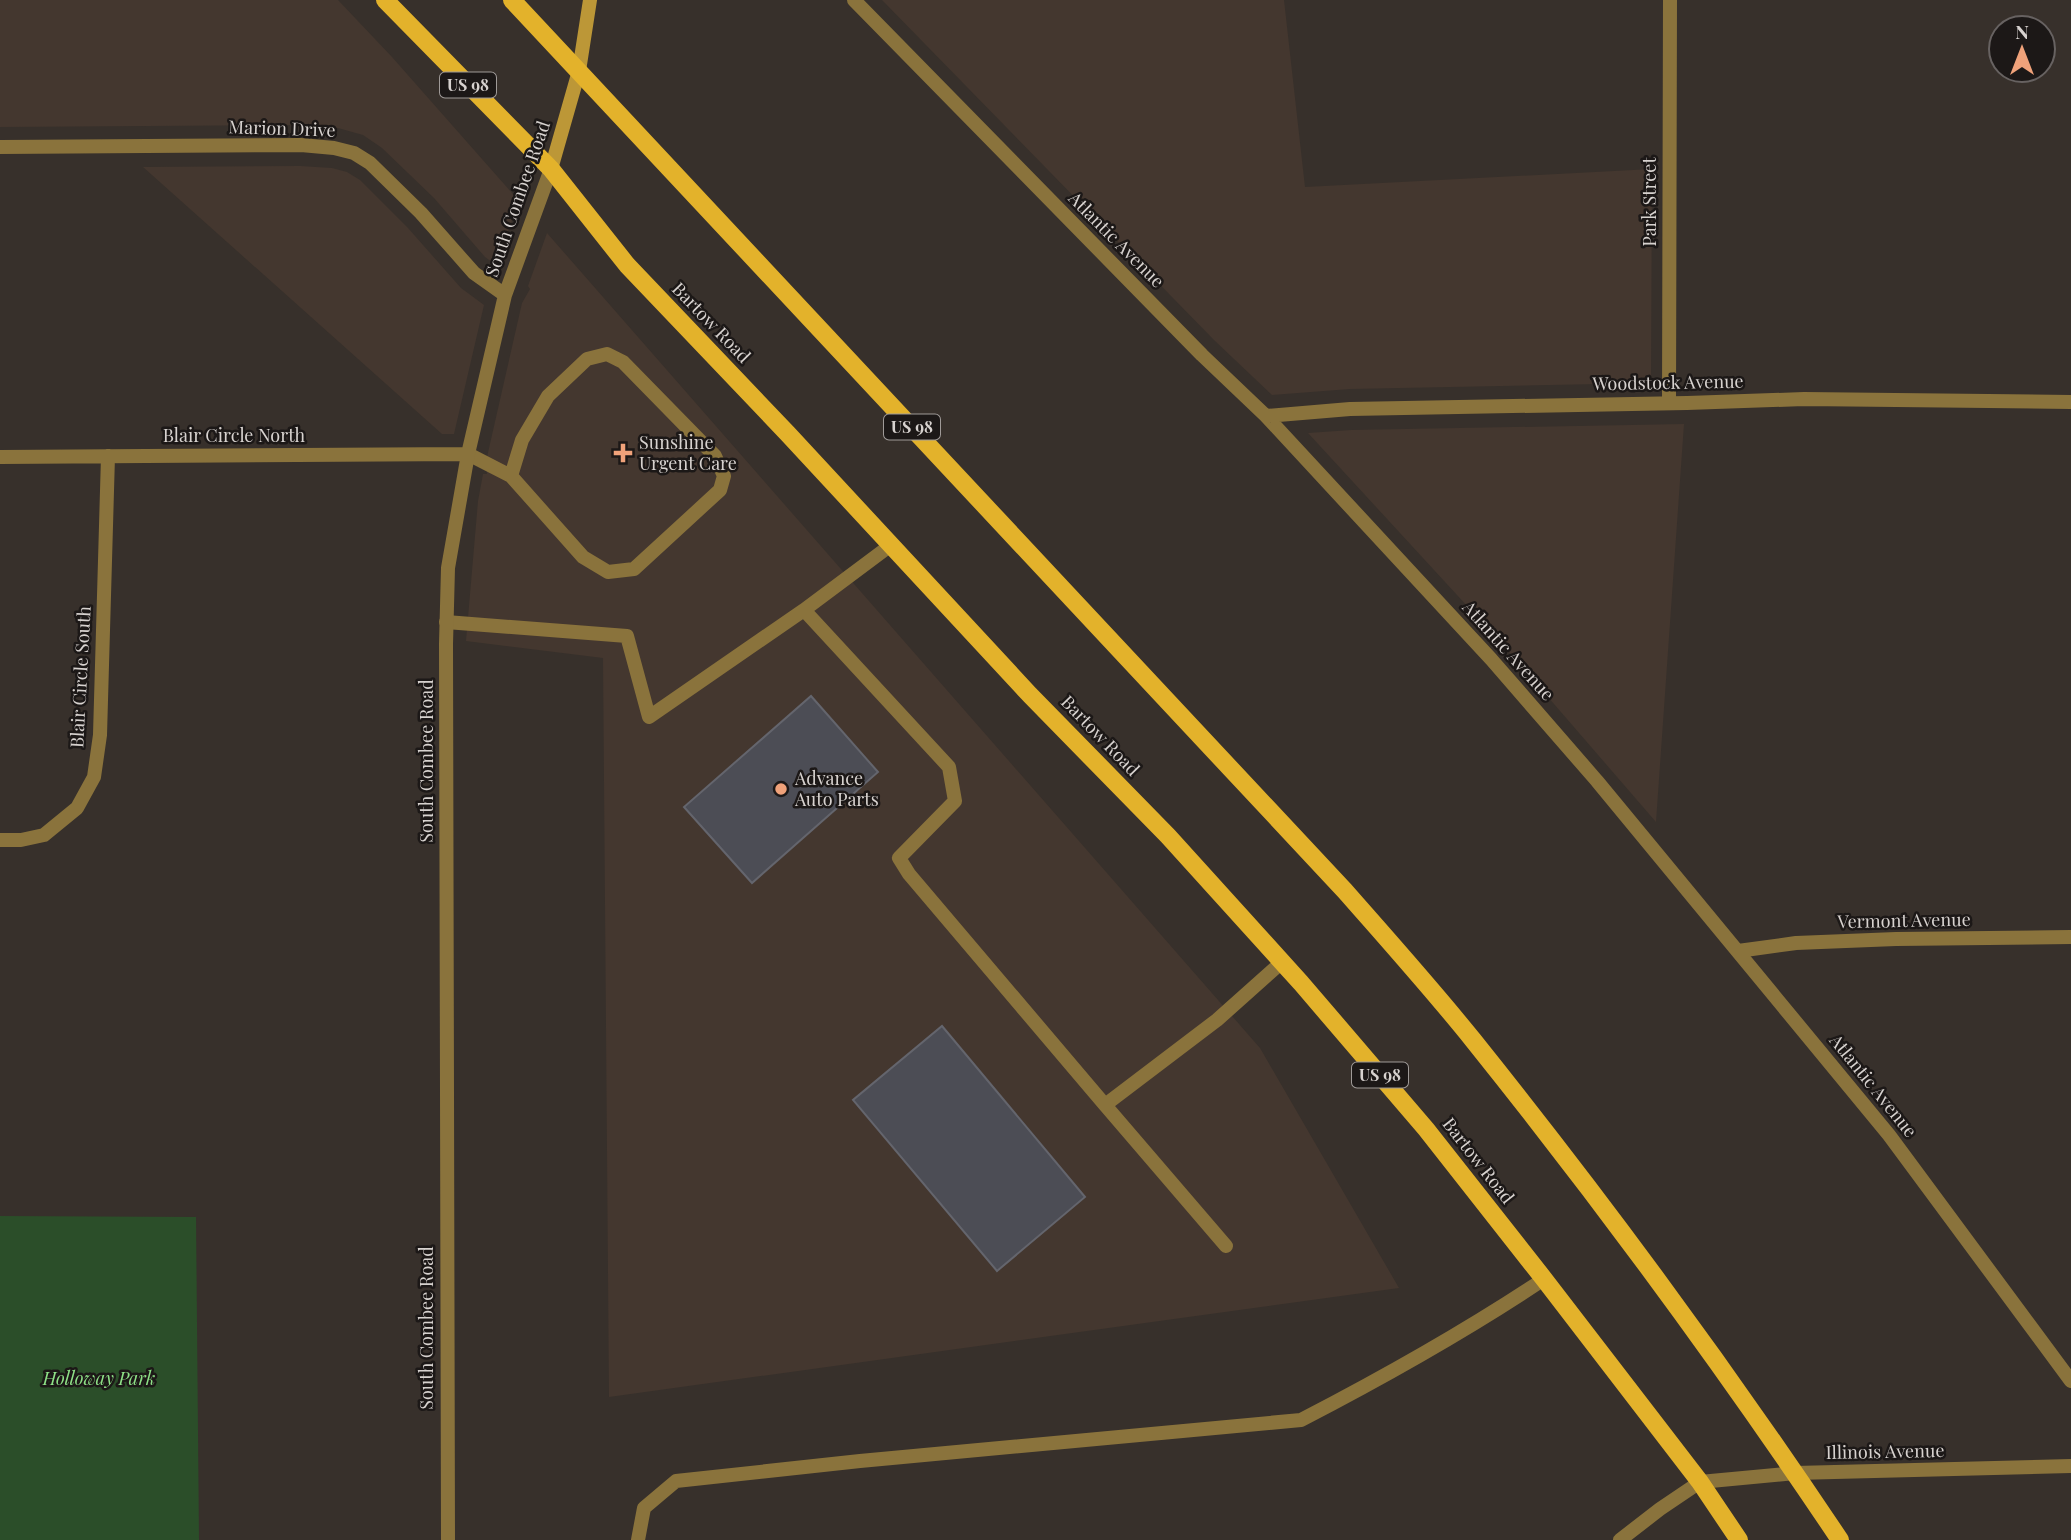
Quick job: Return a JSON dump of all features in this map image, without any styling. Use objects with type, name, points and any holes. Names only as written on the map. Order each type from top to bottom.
[{"type":"main road","name":"Bartow Road","points":[[385,0],[551,169],[627,265],[1030,695],[1168,836],[1282,962],[1426,1129],[1700,1482],[1739,1540]]},
{"type":"main road","name":"US 98","points":[[512,0],[1345,891],[1472,1038],[1696,1334],[1840,1540]]},
{"type":"main road","name":"South Combee Road","points":[[551,169],[579,71],[590,0]]},
{"type":"street","name":"Atlantic Avenue","points":[[855,0],[1266,416],[1491,659],[1597,781],[1889,1135],[2071,1381]]},
{"type":"street","name":"Park Street","points":[[1669,403],[1670,0]]},
{"type":"street","name":"Marion Drive","points":[[0,147],[300,145],[354,153],[370,163],[421,213],[474,273],[505,295]]},
{"type":"street","name":"South Combee Road","points":[[447,1540],[448,568],[468,454],[505,295],[551,169]]},
{"type":"street","points":[[468,454],[511,476],[583,557],[608,572],[634,569],[720,490],[724,476],[716,456],[623,362],[607,354],[587,359],[548,396],[522,440],[511,476]]},
{"type":"street","name":"Woodstock Avenue","points":[[1266,416],[1350,409],[1804,399],[2071,402]]},
{"type":"street","name":"Blair Circle North","points":[[0,457],[468,454]]},
{"type":"street","name":"Blair Circle South","points":[[0,840],[21,840],[44,835],[77,808],[94,777],[100,735],[108,456]]},
{"type":"street","points":[[446,622],[627,636],[649,717],[804,610],[891,545]]},
{"type":"street","points":[[804,610],[949,767],[955,801],[899,858],[909,874],[1226,1246]]},
{"type":"street","name":"Vermont Avenue","points":[[1738,951],[1796,943],[2071,937]]},
{"type":"street","points":[[1105,1105],[1217,1020],[1282,962]]},
{"type":"street","points":[[638,1540],[644,1508],[676,1481],[1301,1420],[1496,1310],[1544,1279]]},
{"type":"street","name":"Illinois Avenue","points":[[1700,1482],[1795,1473],[2071,1466]]},
{"type":"street","points":[[1620,1540],[1700,1482]]},
{"type":"shaded area","points":[[0,0],[338,0],[519,201],[496,265],[485,257],[434,198],[382,148],[363,135],[338,128],[301,125],[0,127]]},
{"type":"shaded area","points":[[882,0],[1284,0],[1305,187],[1652,169],[1651,383],[1350,389],[1272,395],[1214,340]]},
{"type":"shaded area","points":[[143,167],[332,168],[347,172],[360,180],[408,228],[461,288],[484,305],[454,434],[442,434]]},
{"type":"shaded area","points":[[547,233],[1260,1048],[1399,1288],[609,1397],[603,658],[466,641],[478,501],[483,474],[487,474],[487,457],[522,303],[530,289],[528,286]]},
{"type":"shaded area","points":[[1684,424],[1656,822],[1503,645],[1308,433]]},
{"type":"green space","name":"Holloway Park","points":[[0,1216],[196,1217],[199,1540],[0,1540]]},
{"type":"building","name":"Advance Auto Parts","points":[[811,696],[878,772],[752,883],[684,807]]},
{"type":"building","points":[[942,1026],[1085,1197],[997,1271],[853,1100]]},
{"type":"place","name":"Sunshine Urgent Care","points":[[623,453]]},
{"type":"place","name":"Advance Auto Parts","points":[[781,789]]}]
